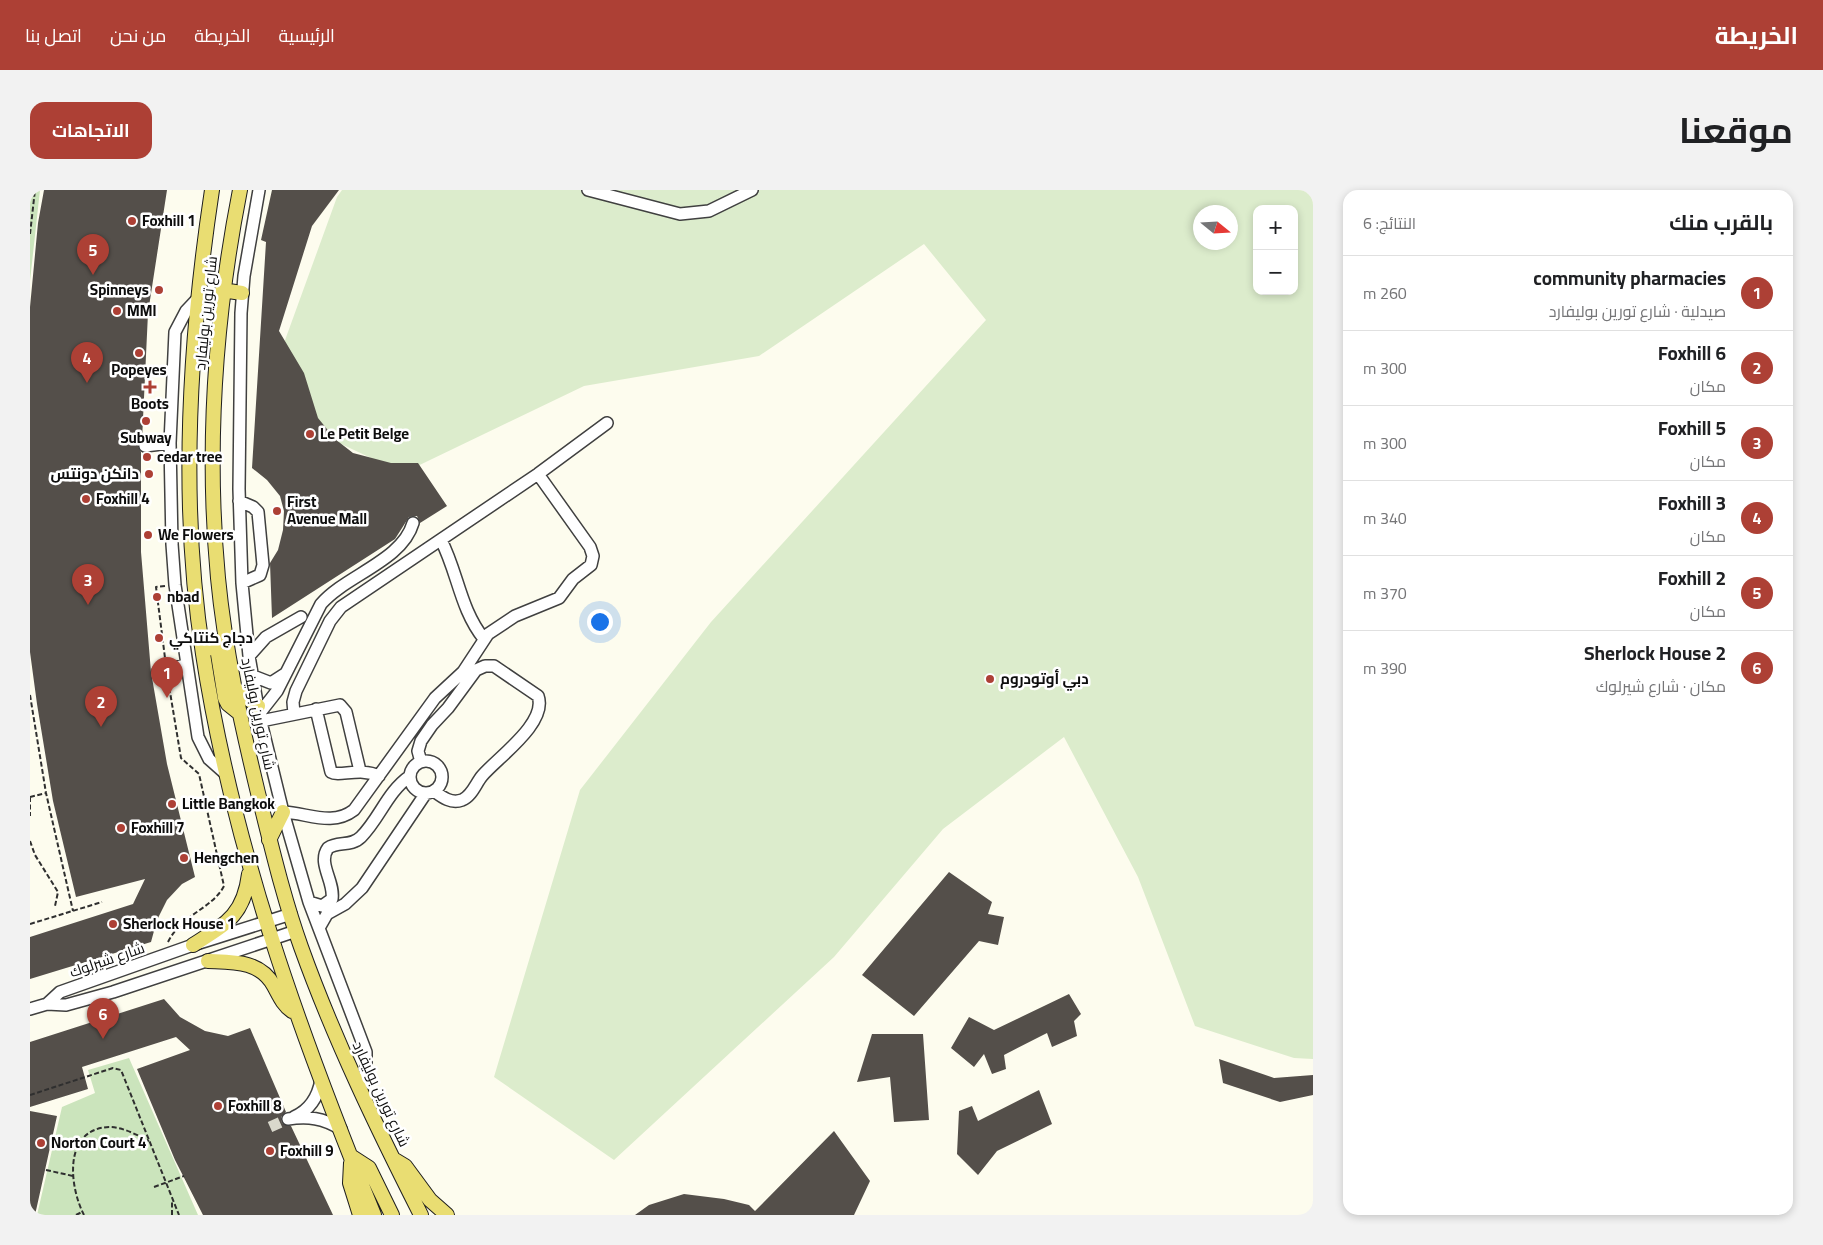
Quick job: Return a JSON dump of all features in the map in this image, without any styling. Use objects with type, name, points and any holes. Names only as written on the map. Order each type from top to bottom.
[{"type":"main road","name":"شارع تورين بوليفارد","points":[[212,190],[197,297],[191,416],[191,510],[203,653],[227,774],[249,870],[296,1014],[374,1215]]},
{"type":"main road","name":"شارع تورين بوليفارد","points":[[240,190],[222,290],[214,407],[214,524],[218,581],[238,712],[270,840],[296,931],[321,998],[360,1089],[421,1215]]},
{"type":"main road","points":[[222,290],[242,293]]},
{"type":"main road","points":[[203,653],[211,645],[216,648],[225,698],[228,704],[238,712]]},
{"type":"main road","points":[[234,688],[260,714]]},
{"type":"main road","points":[[270,840],[283,812]]},
{"type":"main road","points":[[193,945],[223,926],[237,912],[247,890],[249,870]]},
{"type":"main road","points":[[208,961],[248,964],[256,968],[272,982],[284,1004],[296,1014]]},
{"type":"main road","points":[[360,1215],[350,1183],[352,1157],[369,1168],[392,1215]]},
{"type":"main road","points":[[393,1159],[405,1166],[430,1200],[447,1215]]},
{"type":"street","points":[[259,190],[259,223],[242,293],[239,501],[242,584],[249,656],[260,714],[283,812],[309,902],[366,1052],[366,1071],[360,1089]]},
{"type":"street","points":[[588,190],[666,212],[688,214],[709,211],[752,190]]},
{"type":"street","points":[[220,320],[213,296],[205,294],[197,297],[178,325],[174,340],[170,443],[175,585],[186,665],[200,745],[209,759],[227,774]]},
{"type":"street","points":[[294,714],[293,702],[296,691],[335,614],[347,602],[538,474],[607,423]]},
{"type":"street","points":[[145,446],[170,443]]},
{"type":"street","points":[[283,812],[302,813],[333,820],[341,818],[358,805],[439,693],[463,672],[484,639],[493,630],[515,616],[559,598],[573,580],[588,568],[592,561],[590,547],[538,474]]},
{"type":"street","points":[[239,501],[253,507],[258,512],[263,565],[260,575],[242,584]]},
{"type":"street","points":[[260,714],[272,699],[317,611],[326,598],[398,548],[408,537],[413,523]]},
{"type":"street","points":[[441,540],[454,568],[467,614],[484,639]]},
{"type":"street","points":[[249,656],[266,638],[301,617]]},
{"type":"street","points":[[246,628],[257,636],[266,638]]},
{"type":"street","points":[[162,670],[186,665]]},
{"type":"street","points":[[410,776],[414,788],[453,801],[466,798],[492,766],[520,740],[538,711],[540,704],[538,696],[494,666],[485,666],[476,670],[421,741],[418,751],[420,762]]},
{"type":"street","points":[[253,676],[272,683],[286,673]]},
{"type":"street","points":[[260,714],[294,714],[337,704],[345,709],[360,770]]},
{"type":"street","points":[[316,709],[331,772],[335,774],[360,770],[379,776]]},
{"type":"street","points":[[309,902],[322,906],[335,903],[362,888],[430,792],[442,781],[440,768],[434,762],[420,762],[414,767],[410,776],[391,793],[360,838],[351,843],[331,845],[325,852],[324,861],[333,888],[335,903],[318,928]]},
{"type":"street","name":"شارع شيرلوك","points":[[47,1004],[60,992],[193,945],[291,914]]},
{"type":"street","name":"شارع شيرلوك","points":[[30,1009],[47,1004],[61,1006],[100,996],[296,931]]},
{"type":"street","points":[[100,996],[95,980],[107,969],[150,955],[167,955]]},
{"type":"street","points":[[321,1080],[314,1100],[298,1115],[288,1119],[305,1117],[322,1119],[341,1128]]},
{"type":"path","points":[[30,234],[35,190]]},
{"type":"path","points":[[167,955],[168,941],[180,925],[197,910],[215,900],[224,886],[198,774],[182,758],[162,670],[156,587],[175,585]]},
{"type":"path","points":[[30,695],[46,793],[73,911]]},
{"type":"path","points":[[30,816],[30,797],[46,793]]},
{"type":"path","points":[[30,840],[35,855],[58,892],[55,906]]},
{"type":"path","points":[[30,924],[102,902]]},
{"type":"path","points":[[30,1096],[113,1068],[119,1068],[124,1075],[179,1215]]},
{"type":"path","points":[[76,1215],[83,1214],[73,1176],[72,1157],[80,1142],[92,1132],[108,1127],[124,1129],[150,1141]]},
{"type":"path","points":[[46,1170],[73,1176]]},
{"type":"path","points":[[154,1187],[184,1176]]},
{"type":"path","points":[[172,1197],[172,1215]]},
{"type":"green space","points":[[30,190],[40,190],[30,281]]},
{"type":"green space","name":"دبي أوتودروم","points":[[342,190],[1313,190],[1313,1059],[1294,1058],[1195,1026],[1138,877],[1064,737],[943,829],[834,957],[614,1160],[494,1077],[580,790],[711,622],[986,320],[924,244],[759,356],[584,386],[403,473],[322,435],[284,343],[337,197]]},
{"type":"green space","points":[[129,1058],[198,1215],[37,1215],[62,1107],[95,1093],[88,1070]]},
{"type":"building","points":[[44,190],[167,190],[148,313],[142,440],[138,446],[141,452],[141,552],[151,672],[167,764],[195,877],[182,884],[167,900],[157,920],[151,942],[30,979],[30,937],[133,904],[145,879],[76,897],[53,801],[37,704],[30,652],[30,307],[38,223]]},
{"type":"building","points":[[272,190],[339,190],[312,226],[279,331],[304,373],[318,418],[335,439],[353,453],[391,463],[418,463],[447,506],[420,523],[417,516],[409,517],[395,539],[272,618],[270,563],[278,550],[283,530],[284,511],[280,496],[267,480],[252,468],[266,242],[261,240]]},
{"type":"building","points":[[949,872],[992,902],[988,914],[1004,917],[998,945],[979,941],[914,1016],[862,975]]},
{"type":"building","points":[[1069,994],[1081,1014],[1074,1021],[1077,1036],[1052,1047],[1047,1033],[1004,1055],[1006,1069],[992,1074],[984,1054],[974,1067],[951,1048],[969,1017],[994,1030]]},
{"type":"building","points":[[164,999],[180,1017],[205,1031],[228,1036],[250,1028],[286,1112],[281,1117],[282,1123],[291,1126],[333,1215],[203,1215],[175,1160],[137,1069],[190,1050],[176,1037],[82,1067],[88,1089],[30,1107],[30,1042]]},
{"type":"building","points":[[872,1034],[923,1034],[929,1120],[894,1122],[890,1077],[857,1082]]},
{"type":"building","points":[[1219,1059],[1274,1078],[1313,1075],[1313,1095],[1280,1102],[1223,1083]]},
{"type":"building","points":[[1039,1090],[1052,1124],[997,1151],[978,1175],[957,1154],[959,1111],[972,1106],[978,1121]]},
{"type":"building","name":"Norton Court 4","points":[[30,1111],[57,1116],[35,1215],[30,1215]]},
{"type":"building","points":[[834,1131],[870,1181],[854,1215],[635,1215],[649,1205],[684,1194],[724,1199],[749,1205],[755,1211]]},
{"type":"tunnel","points":[[270,1127],[288,1119]]},
{"type":"place","name":"Foxhill 1","points":[[132,221]]},
{"type":"place","name":"Foxhill 2","points":[[93,275]]},
{"type":"place","name":"Spinneys","points":[[159,290]]},
{"type":"place","name":"MMI","points":[[117,311]]},
{"type":"place","name":"Popeyes","points":[[139,353]]},
{"type":"place","name":"Foxhill 3","points":[[87,383]]},
{"type":"place","name":"Boots","points":[[150,387]]},
{"type":"place","name":"Subway","points":[[146,421]]},
{"type":"place","name":"Le Petit Belge","points":[[310,434]]},
{"type":"place","name":"cedar tree","points":[[147,457]]},
{"type":"place","name":"دانكن دونتس","points":[[149,474]]},
{"type":"place","name":"Foxhill 4","points":[[86,499]]},
{"type":"place","name":"First Avenue Mall","points":[[277,511]]},
{"type":"place","name":"We Flowers","points":[[148,535]]},
{"type":"place","name":"nbad","points":[[157,597]]},
{"type":"place","name":"Foxhill 5","points":[[88,605]]},
{"type":"place","name":"دجاج كنتاكي","points":[[159,638]]},
{"type":"place","name":"دبي أوتودروم","points":[[990,679]]},
{"type":"place","name":"community pharmacies","points":[[167,698]]},
{"type":"place","name":"Foxhill 6","points":[[101,727]]},
{"type":"place","name":"Little Bangkok","points":[[172,804]]},
{"type":"place","name":"Foxhill 7","points":[[121,828]]},
{"type":"place","name":"Hengchen","points":[[184,858]]},
{"type":"place","name":"Sherlock House 1","points":[[113,924]]},
{"type":"place","name":"Sherlock House 2","points":[[103,1039]]},
{"type":"place","name":"Foxhill 8","points":[[218,1106]]},
{"type":"place","name":"Norton Court 4","points":[[41,1143]]},
{"type":"place","name":"Foxhill 9","points":[[270,1151]]}]
